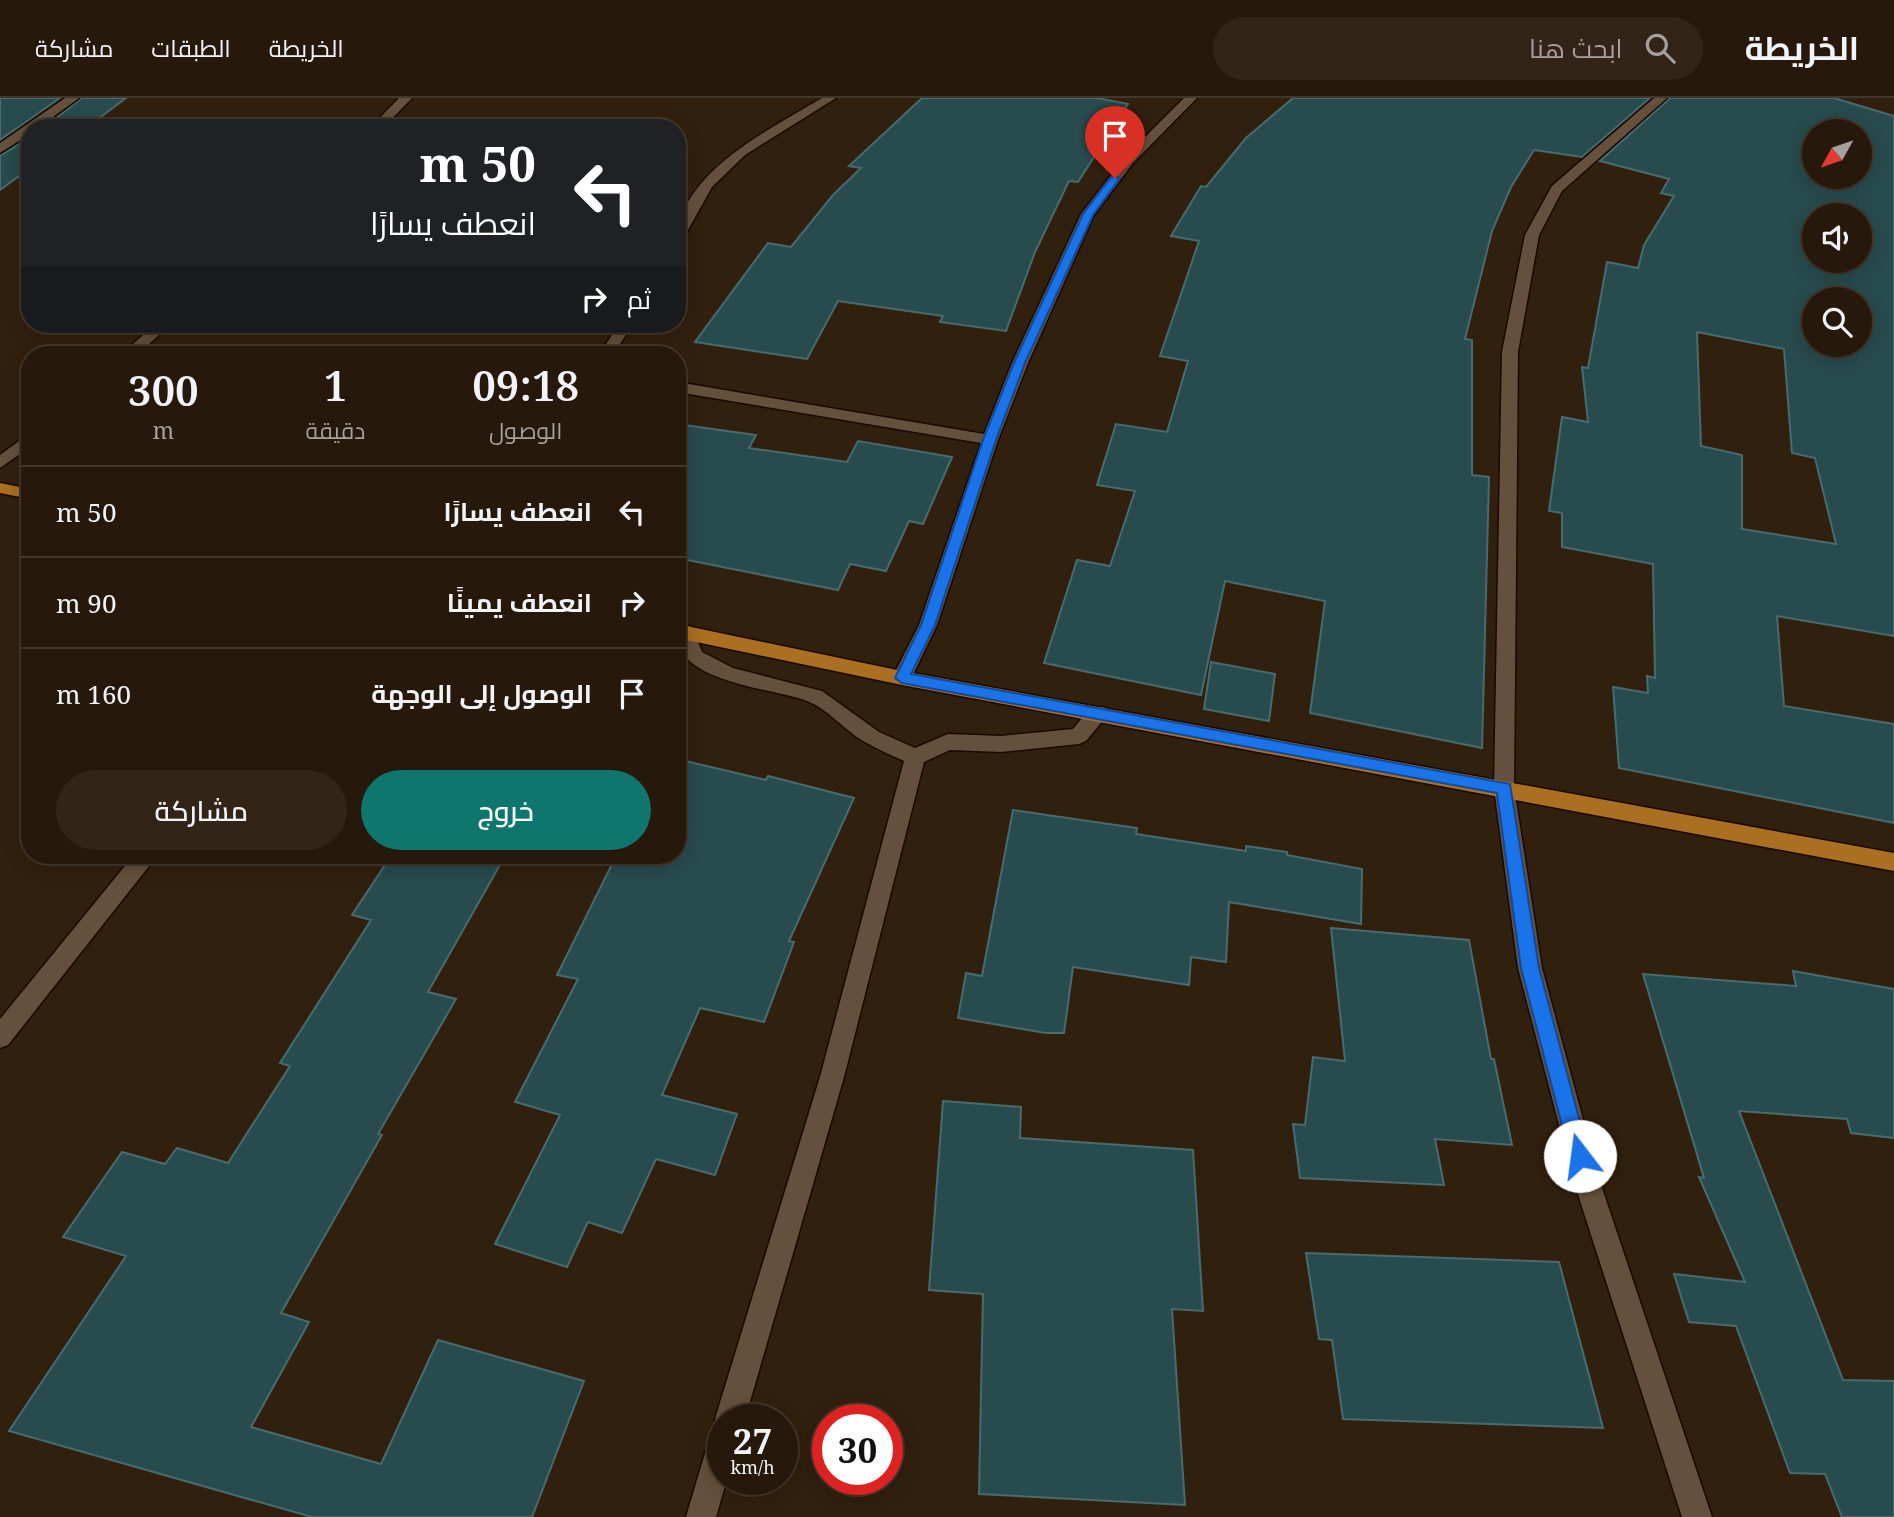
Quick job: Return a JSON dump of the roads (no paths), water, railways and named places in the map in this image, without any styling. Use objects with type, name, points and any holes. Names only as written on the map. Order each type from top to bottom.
[{"type":"main road","points":[[0,488],[21,492]]},
{"type":"main road","points":[[686,632],[902,678],[1894,862]]},
{"type":"street","points":[[43,119],[73,98]]},
{"type":"street","points":[[385,119],[406,98]]},
{"type":"street","points":[[686,221],[706,185],[741,152],[830,98]]},
{"type":"street","points":[[902,678],[928,625],[990,440],[1020,363],[1088,214],[1129,160],[1191,98]]},
{"type":"street","points":[[1661,98],[1557,188],[1532,235],[1510,352],[1504,788],[1530,968],[1576,1142],[1697,1517]]},
{"type":"street","points":[[0,149],[21,134]]},
{"type":"street","points":[[138,346],[154,333]]},
{"type":"street","points":[[686,389],[990,440]]},
{"type":"street","points":[[0,463],[21,446]]},
{"type":"street","points":[[686,641],[694,656],[727,674],[815,696],[872,737],[915,757]]},
{"type":"street","points":[[915,757],[947,742],[1001,744],[1079,736],[1099,713]]},
{"type":"street","points":[[734,1404],[832,1077],[915,757]]},
{"type":"street","points":[[0,1038],[140,864]]},
{"type":"street","points":[[701,1517],[708,1495]]}]
